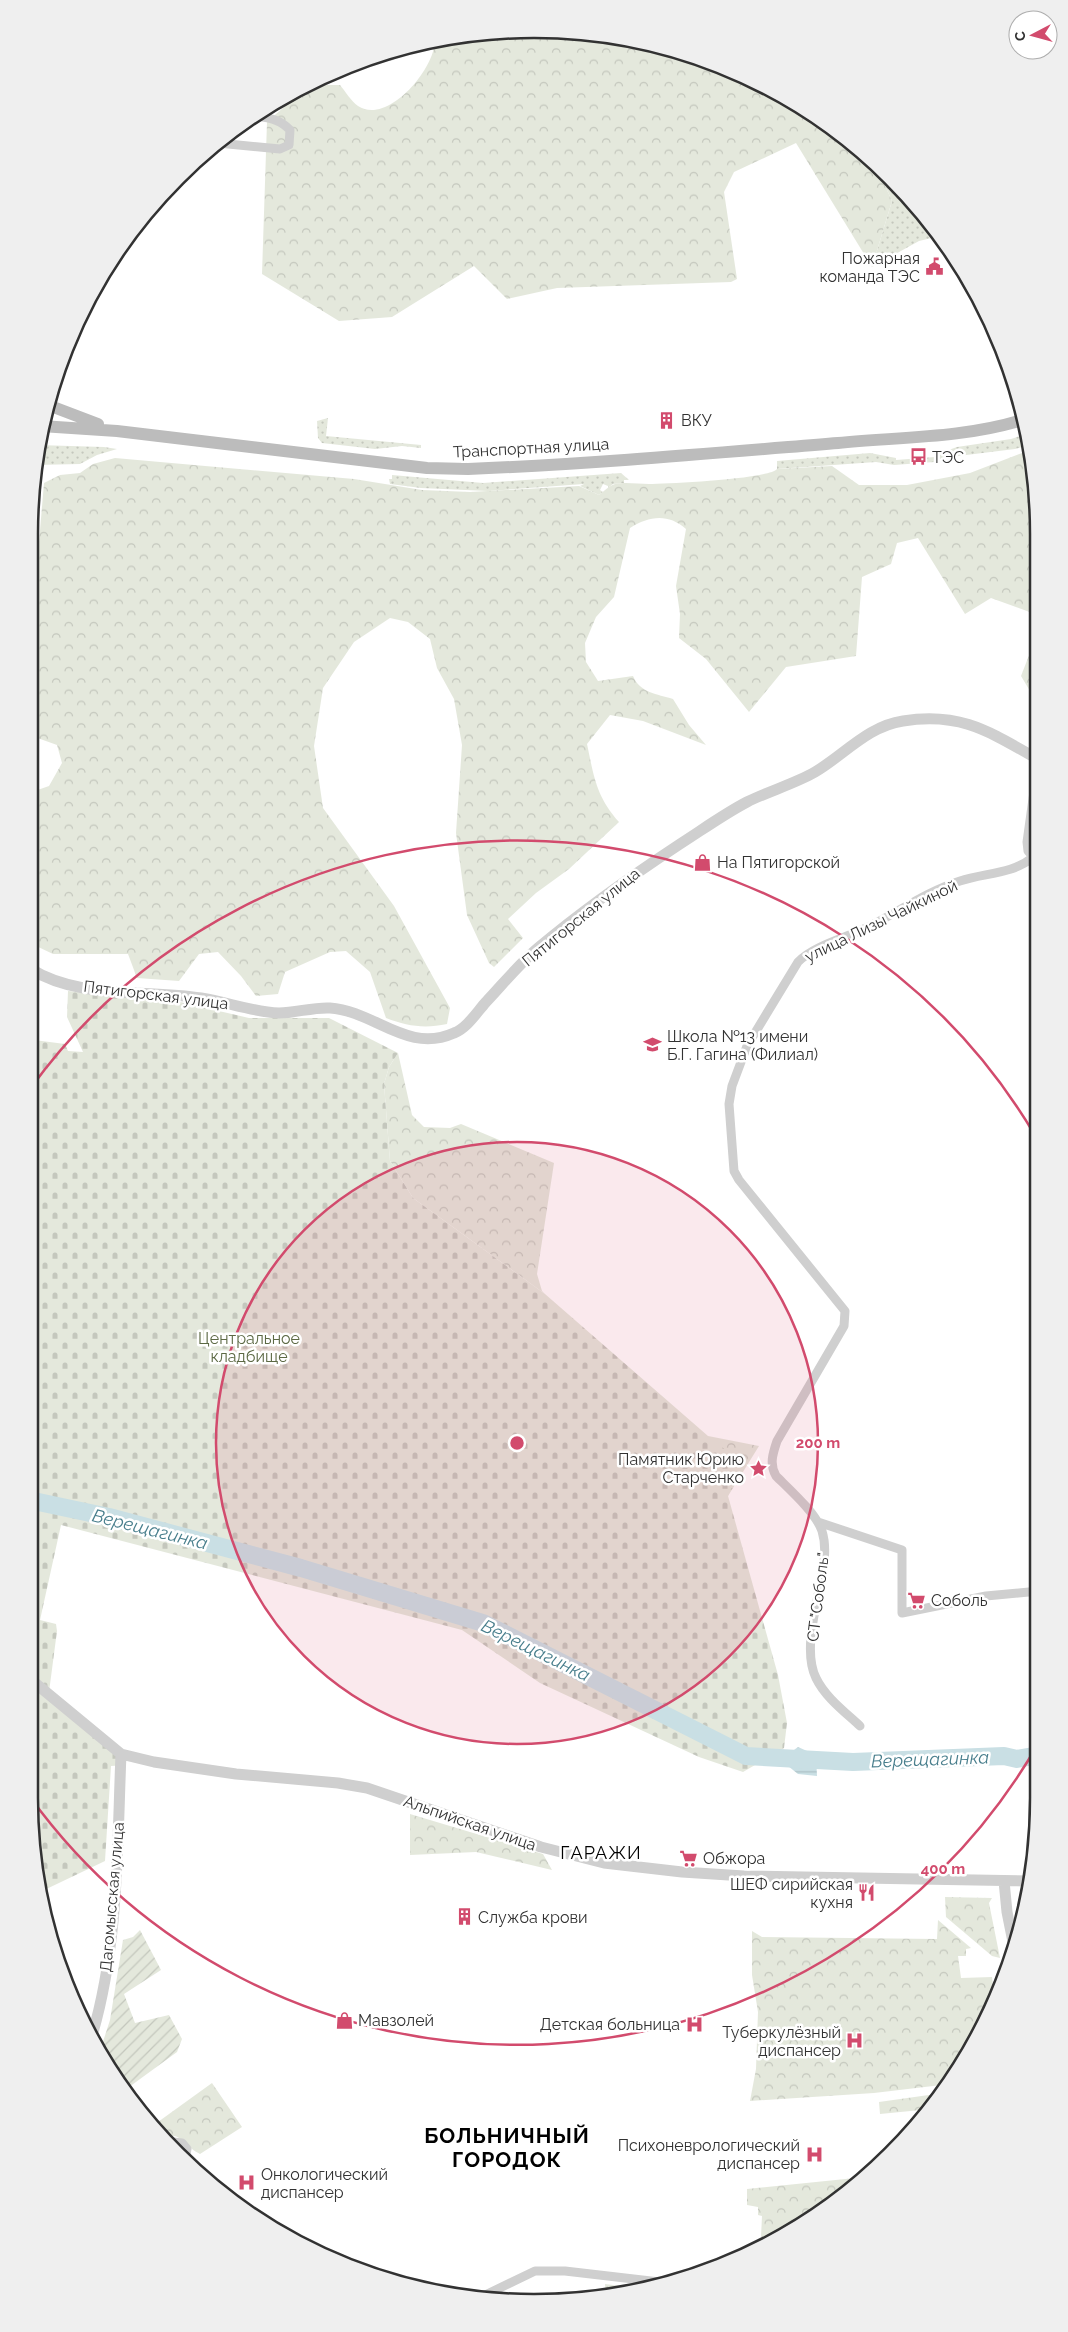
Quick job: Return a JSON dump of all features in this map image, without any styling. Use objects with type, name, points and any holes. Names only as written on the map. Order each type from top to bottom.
[{"type":"main road","points":[[54,407],[117,431]]},
{"type":"main road","name":"Транспортная улица","points":[[49,427],[117,431],[417,467],[468,469],[767,449],[960,433],[1006,426],[1018,422]]},
{"type":"street","points":[[227,144],[280,149],[289,145],[290,130],[285,125],[264,117]]},
{"type":"street","name":"Пятигорская улица","points":[[38,972],[60,983],[125,992],[197,997],[261,1011],[280,1013],[331,1008],[370,1020],[410,1038],[424,1041],[438,1039],[457,1032],[535,951],[632,875],[746,802],[814,772],[860,740],[888,724],[931,719],[968,722],[1030,755]]},
{"type":"street","name":"улица Лизы Чайкиной","points":[[1030,820],[1027,842],[1030,854]]},
{"type":"street","name":"улица Лизы Чайкиной","points":[[772,1470],[773,1452],[777,1441],[844,1326],[846,1318],[840,1303],[736,1176],[729,1104],[732,1086],[741,1060],[762,1018],[798,962],[806,954],[865,928],[942,888],[959,881],[1019,866],[1030,861]]},
{"type":"street","name":"СТ \"Соболь\"","points":[[772,1470],[818,1522],[822,1532],[825,1549],[812,1629],[813,1666],[816,1678],[824,1690],[860,1726]]},
{"type":"street","points":[[818,1522],[902,1550],[902,1613],[986,1596],[1030,1593]]},
{"type":"street","points":[[38,1685],[121,1754]]},
{"type":"street","name":"Альпийская улица","points":[[121,1754],[154,1762],[236,1774],[338,1783],[367,1788],[540,1847],[604,1863],[682,1872],[744,1876],[1023,1881]]},
{"type":"street","name":"Дагомысская улица","points":[[94,2028],[108,1966],[118,1861],[121,1754]]},
{"type":"street","points":[[1004,1881],[1011,1935]]},
{"type":"street","points":[[176,2142],[182,2142],[187,2149],[186,2152]]},
{"type":"street","points":[[491,2292],[535,2271],[565,2271],[650,2281]]},
{"type":"green space","points":[[534,38],[599,42],[663,54],[724,75],[754,89],[810,121],[836,140],[883,181],[892,201],[872,267],[796,143],[734,172],[724,192],[737,279],[731,282],[557,288],[507,299],[474,266],[392,317],[339,321],[262,274],[267,122],[290,102],[323,85],[340,85],[358,106],[370,110],[383,108],[396,101],[419,78],[428,64],[433,48],[437,47],[502,39]]},
{"type":"green space","points":[[883,181],[932,238],[919,241],[872,267],[892,201]]},
{"type":"green space","points":[[328,418],[326,436],[421,445],[421,448],[402,446],[375,449],[322,443],[318,438],[317,421]]},
{"type":"green space","points":[[1021,436],[1023,447],[958,456],[934,462],[894,465],[876,462],[777,469],[777,461],[870,453],[896,458],[896,460],[935,457],[935,455],[957,447],[1011,439]]},
{"type":"green space","points":[[46,445],[117,449],[97,455],[80,464],[43,465]]},
{"type":"green space","points":[[1023,453],[1029,502],[1030,612],[991,598],[965,614],[918,538],[897,543],[891,564],[862,577],[856,656],[786,667],[749,712],[706,659],[679,638],[680,614],[676,586],[686,529],[665,518],[644,521],[630,528],[614,597],[596,617],[585,643],[586,662],[598,681],[633,676],[636,682],[645,689],[673,699],[689,725],[706,745],[643,721],[610,715],[587,744],[597,786],[611,813],[619,822],[569,869],[536,893],[508,919],[523,938],[494,967],[489,963],[467,915],[456,833],[462,745],[454,699],[437,668],[430,639],[408,622],[390,618],[354,642],[323,688],[314,746],[323,808],[394,906],[450,1008],[447,1024],[416,1026],[386,1018],[370,972],[346,951],[330,952],[285,972],[278,994],[256,996],[241,976],[218,952],[199,954],[179,981],[137,978],[128,954],[53,954],[38,947],[38,790],[49,786],[62,763],[57,745],[38,738],[38,554],[44,483],[60,475],[80,473],[93,464],[115,458],[354,479],[422,490],[470,492],[579,486],[599,495],[611,486],[619,483],[660,484],[717,480],[756,476],[770,473],[777,469],[832,466],[859,485],[907,485],[970,473]]},
{"type":"green space","points":[[621,473],[629,480],[624,480],[624,483],[613,484],[608,488],[608,486],[603,484],[600,490],[603,492],[599,495],[580,486],[584,484],[488,491],[421,488],[390,484],[389,479],[392,479],[392,475],[483,483]]},
{"type":"green space","points":[[1030,653],[1030,691],[1021,676]]},
{"type":"green space","name":"Центральное кладбище","points":[[68,991],[176,1001],[249,1018],[329,1018],[398,1053],[389,1067],[384,1084],[390,1161],[413,1198],[545,1294],[708,1436],[742,1463],[728,1496],[778,1675],[787,1723],[784,1748],[743,1772],[699,1757],[540,1683],[462,1630],[61,1525],[40,1620],[56,1624],[57,1631],[49,1692],[126,1765],[111,1766],[105,1861],[46,1889],[39,1830],[38,1798],[38,1041],[65,1044],[68,1051],[83,1052],[67,1017]]},
{"type":"green space","points":[[398,1053],[412,1115],[424,1127],[450,1128],[461,1124],[554,1163],[537,1274],[542,1291],[545,1294],[413,1198],[390,1161],[384,1084],[389,1067]]},
{"type":"green space","points":[[708,1436],[759,1446],[728,1496]]},
{"type":"green space","points":[[410,1814],[543,1854],[552,1870],[476,1852],[410,1855]]},
{"type":"green space","points":[[945,1897],[992,1898],[989,1903],[1000,1958],[992,1956],[946,1917]]},
{"type":"green space","name":"Туберкулёзный диспансер","points":[[938,1920],[971,1948],[966,1949],[966,1956],[958,1956],[961,1978],[992,1977],[993,1987],[964,2046],[939,2085],[874,2093],[750,2101],[756,2069],[758,2012],[752,1975],[752,1931],[762,1937],[937,1939]]},
{"type":"green space","points":[[140,1930],[161,1970],[124,1994],[135,2023],[169,2015],[182,2039],[177,2052],[130,2086],[102,2043],[110,2020],[123,1940],[133,1937]]},
{"type":"green space","points":[[212,2083],[242,2127],[200,2154],[182,2140],[171,2136],[158,2122]]},
{"type":"green space","points":[[932,2095],[919,2110],[880,2114],[879,2102]]},
{"type":"green space","points":[[852,2178],[810,2211],[764,2238],[761,2237],[762,2216],[758,2215],[758,2207],[747,2205],[747,2189]]},
{"type":"green space","points":[[605,2284],[623,2286],[605,2289]]},
{"type":"shaded area","points":[[798,1747],[816,1755],[817,1776],[798,1774],[788,1766],[790,1753]]},
{"type":"waterway","name":"Верещагинка","points":[[38,1502],[109,1517],[301,1568],[483,1623],[746,1756],[853,1762],[1004,1756],[1017,1759],[1030,1757]]},
{"type":"place","name":"Пожарная команда ТЭС","points":[[934,267]]},
{"type":"place","name":"ВКУ","points":[[667,420]]},
{"type":"place","name":"ТЭС","points":[[918,457]]},
{"type":"place","name":"На Пятигорской","points":[[703,862]]},
{"type":"place","name":"Школа №13 имени Б.Г. Гагина (Филиал)","points":[[653,1045]]},
{"type":"place","name":"Памятник Юрию Старченко","points":[[758,1468]]},
{"type":"place","name":"Соболь","points":[[917,1600]]},
{"type":"place","name":"Обжора","points":[[689,1858]]},
{"type":"place","name":"ШЕФ сирийская кухня","points":[[867,1893]]},
{"type":"place","name":"Служба крови","points":[[464,1917]]},
{"type":"place","name":"Мавзолей","points":[[344,2020]]},
{"type":"place","name":"Детская больница","points":[[694,2024]]},
{"type":"place","name":"Туберкулёзный диспансер","points":[[855,2041]]},
{"type":"place","name":"Психоневрологический диспансер","points":[[814,2154]]},
{"type":"place","name":"Онкологический диспансер","points":[[247,2183]]},
{"type":"district","name":"ГАРАЖИ","points":[[601,1852]]},
{"type":"district","name":"БОЛЬНИЧНЫЙ ГОРОДОК","points":[[507,2147]]}]
